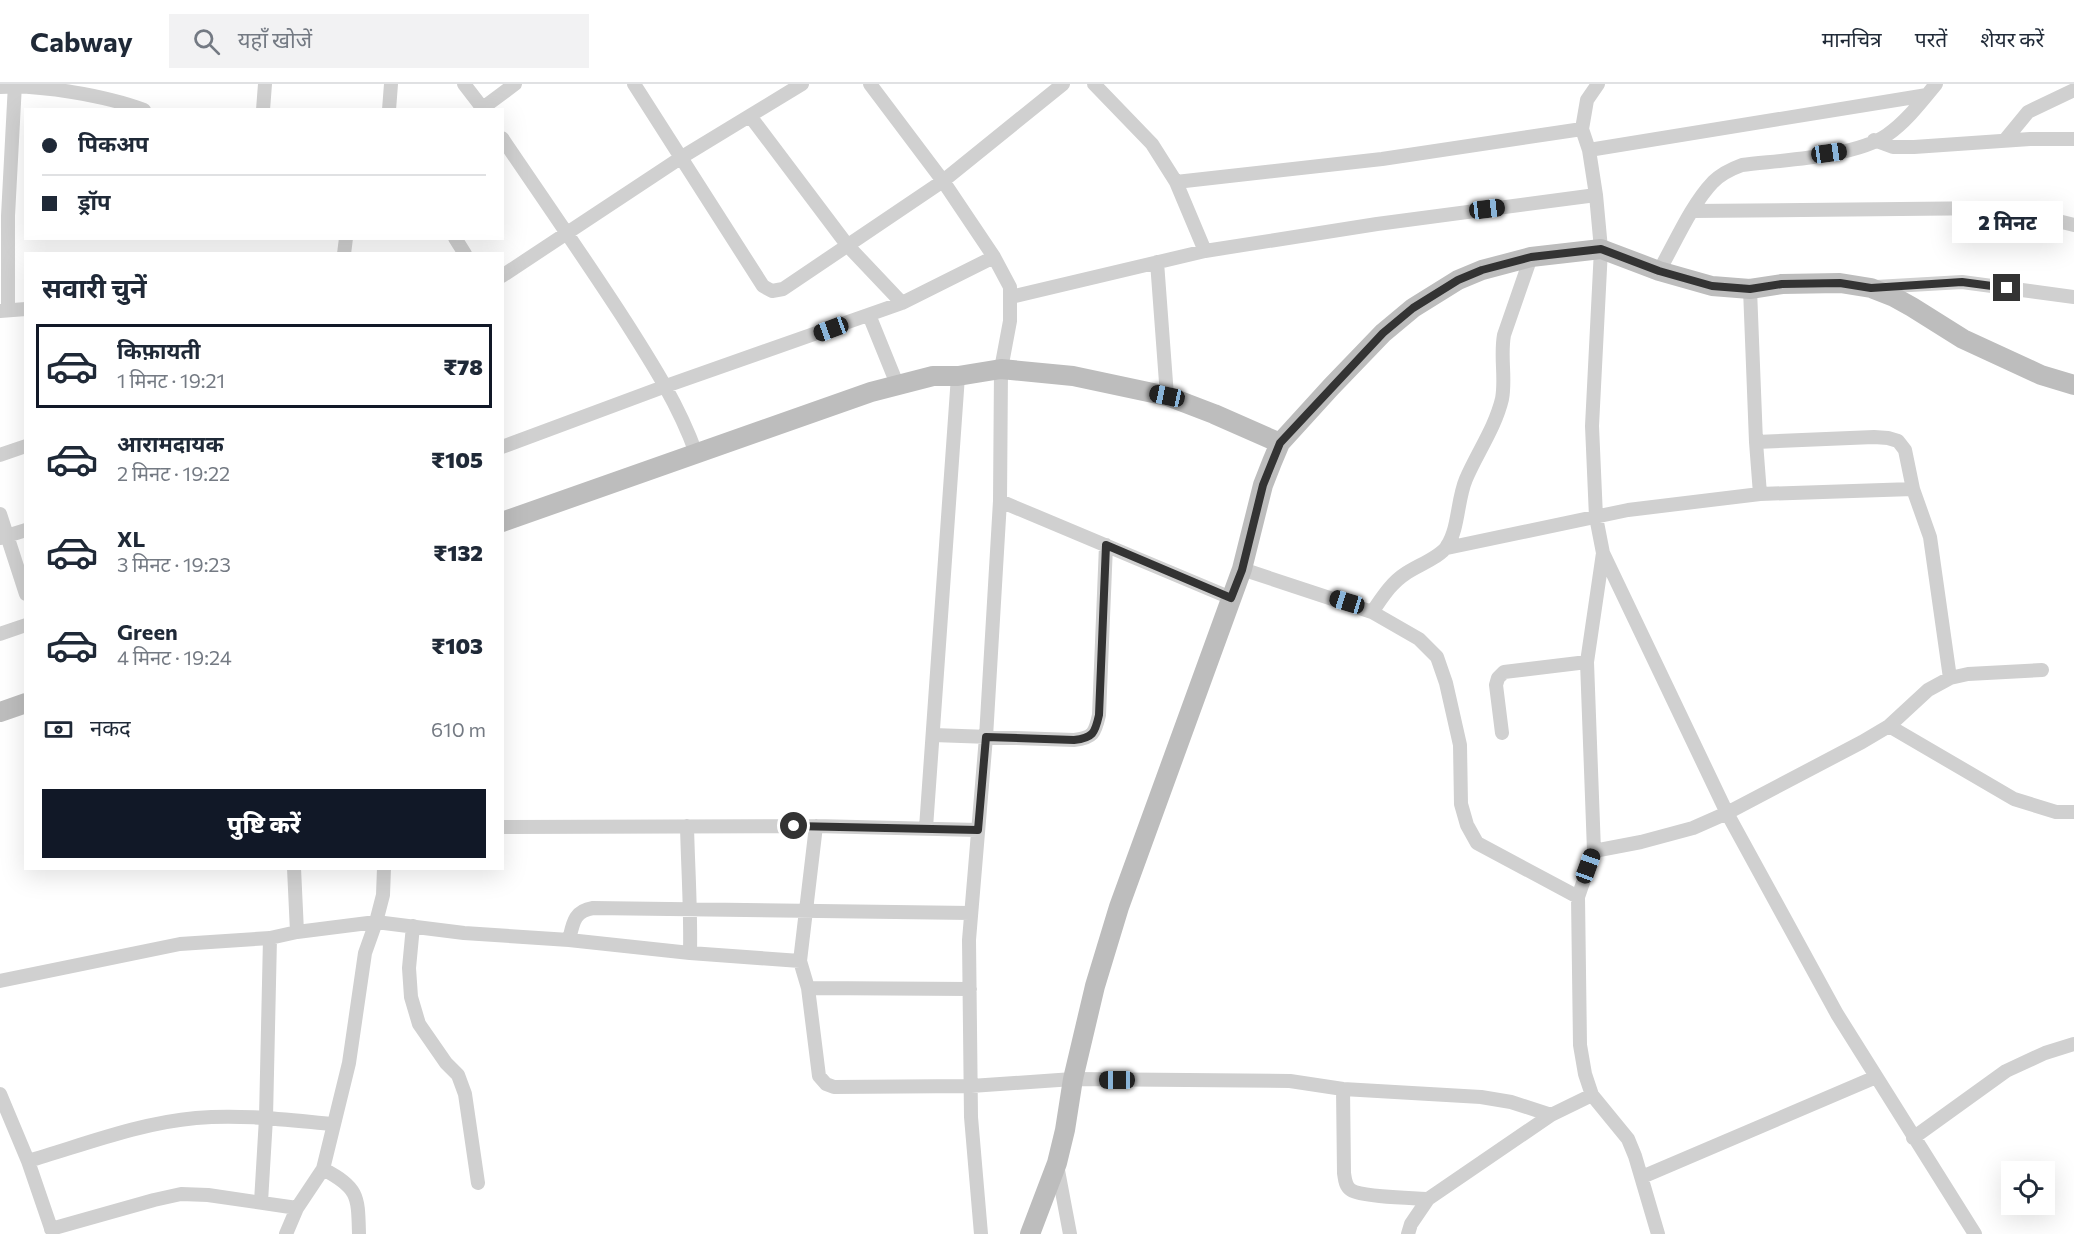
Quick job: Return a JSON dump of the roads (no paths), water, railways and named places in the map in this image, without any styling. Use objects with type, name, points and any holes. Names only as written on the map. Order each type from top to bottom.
[{"type":"street","points":[[263,108],[265,84]]},
{"type":"street","points":[[389,108],[391,84]]},
{"type":"street","points":[[464,84],[481,108]]},
{"type":"street","points":[[483,108],[515,84]]},
{"type":"street","points":[[634,84],[763,286],[772,291],[783,289],[943,181],[1063,84]]},
{"type":"street","points":[[504,275],[682,157],[802,84]]},
{"type":"street","points":[[870,84],[943,181],[994,256],[1010,287],[1011,297],[1010,321],[1001,369],[1000,501],[986,737],[969,940],[971,1117],[981,1234]]},
{"type":"street","points":[[1094,84],[1152,144],[1176,182],[1205,251]]},
{"type":"street","points":[[1598,84],[1587,100],[1582,129],[1589,150],[1601,249],[1592,426],[1596,517],[1603,553],[1727,813],[1837,1014],[1975,1234]]},
{"type":"street","points":[[15,85],[4,310],[24,309]]},
{"type":"street","points":[[0,87],[15,85],[92,96],[139,108]]},
{"type":"street","points":[[1589,150],[1931,89]]},
{"type":"street","points":[[1659,271],[1692,211],[1713,182],[1727,171],[1742,165],[1851,150],[1887,135],[1931,89]]},
{"type":"street","points":[[2005,140],[2028,112],[2074,90]]},
{"type":"street","points":[[750,116],[848,246],[902,303]]},
{"type":"street","points":[[1176,182],[1382,159],[1582,129]]},
{"type":"street","points":[[1874,140],[1893,147],[1914,147],[2005,140],[2074,139]]},
{"type":"street","points":[[504,141],[581,253],[666,386],[687,428],[696,453]]},
{"type":"street","points":[[1011,297],[1205,251],[1377,224],[1596,195]]},
{"type":"street","points":[[1692,211],[1998,208],[2074,225]]},
{"type":"street","points":[[1030,1234],[1057,1163],[1073,1079],[1095,986],[1119,907],[1242,570],[1263,485],[1280,443],[1383,333],[1413,308],[1458,280],[1482,270],[1531,257],[1601,249],[1659,271],[1712,286],[1750,289],[1782,284],[1840,283],[1871,288],[1894,297],[1963,339],[2041,375],[2074,385]]},
{"type":"street","points":[[504,446],[666,386],[902,303],[994,256]]},
{"type":"street","points":[[1447,548],[1454,531],[1465,481],[1496,418],[1502,400],[1504,335],[1531,257]]},
{"type":"street","points":[[1157,262],[1167,396]]},
{"type":"street","points":[[1871,288],[1962,282],[2074,297]]},
{"type":"street","points":[[1750,289],[1760,494]]},
{"type":"street","points":[[869,315],[897,384]]},
{"type":"street","points":[[504,521],[897,384],[933,376],[958,376],[1001,369],[1073,376],[1167,396],[1280,443]]},
{"type":"street","points":[[926,828],[958,376]]},
{"type":"street","points":[[1756,442],[1888,438],[1898,441],[1905,450],[1913,489],[1930,537],[1950,678]]},
{"type":"street","points":[[0,455],[24,448]]},
{"type":"street","points":[[1372,612],[1388,590],[1404,574],[1447,548],[1628,510],[1760,494],[1913,489]]},
{"type":"street","points":[[1000,501],[1231,598]]},
{"type":"street","points":[[0,514],[4,537],[24,589]]},
{"type":"street","points":[[4,537],[24,531]]},
{"type":"street","points":[[933,735],[1074,740],[1085,739],[1095,732],[1099,715],[1106,545]]},
{"type":"street","points":[[1603,553],[1587,662],[1594,851],[1578,897],[1580,1045],[1585,1074],[1592,1095],[1628,1139],[1642,1177],[1658,1234]]},
{"type":"street","points":[[1242,570],[1372,612],[1419,639],[1437,657],[1446,683],[1460,745],[1461,804],[1467,825],[1477,843],[1578,897]]},
{"type":"street","points":[[0,634],[24,626]]},
{"type":"street","points":[[1502,733],[1496,685],[1498,678],[1504,672],[1587,662]]},
{"type":"street","points":[[1594,851],[1641,843],[1693,828],[1727,813],[1890,726],[1928,690],[1950,678],[1968,674],[2042,670]]},
{"type":"street","points":[[0,712],[24,704]]},
{"type":"street","points":[[1890,726],[2014,799],[2056,812],[2074,812]]},
{"type":"street","points":[[687,826],[691,910],[690,953]]},
{"type":"street","points":[[504,827],[816,826],[978,830]]},
{"type":"street","points":[[816,826],[800,961],[808,988],[819,1076],[826,1084],[834,1087],[971,1086],[1073,1079],[1290,1081],[1343,1089],[1481,1097],[1511,1102],[1551,1115]]},
{"type":"street","points":[[294,870],[297,932]]},
{"type":"street","points":[[286,1234],[297,1208],[323,1170],[349,1063],[365,953],[382,896],[384,870]]},
{"type":"street","points":[[569,940],[575,917],[584,910],[971,913]]},
{"type":"street","points":[[0,981],[180,944],[270,938],[297,932],[376,922],[464,933],[800,961]]},
{"type":"street","points":[[413,926],[409,968],[411,997],[419,1024],[446,1063],[458,1076],[465,1095],[478,1183]]},
{"type":"street","points":[[261,1202],[266,1118],[270,938]]},
{"type":"street","points":[[808,988],[970,989]]},
{"type":"street","points":[[1913,1138],[2006,1071],[2045,1053],[2074,1044]]},
{"type":"street","points":[[1642,1177],[1876,1077]]},
{"type":"street","points":[[1343,1089],[1344,1173],[1346,1183],[1352,1191],[1428,1199]]},
{"type":"street","points":[[0,1094],[28,1161],[52,1232],[180,1194],[208,1195],[297,1208]]},
{"type":"street","points":[[1408,1234],[1411,1224],[1428,1199],[1551,1115],[1592,1095]]},
{"type":"street","points":[[28,1161],[147,1126],[195,1118],[238,1116],[333,1124]]},
{"type":"street","points":[[1057,1163],[1070,1234]]},
{"type":"street","points":[[323,1170],[342,1180],[352,1189],[358,1203],[359,1234]]}]
